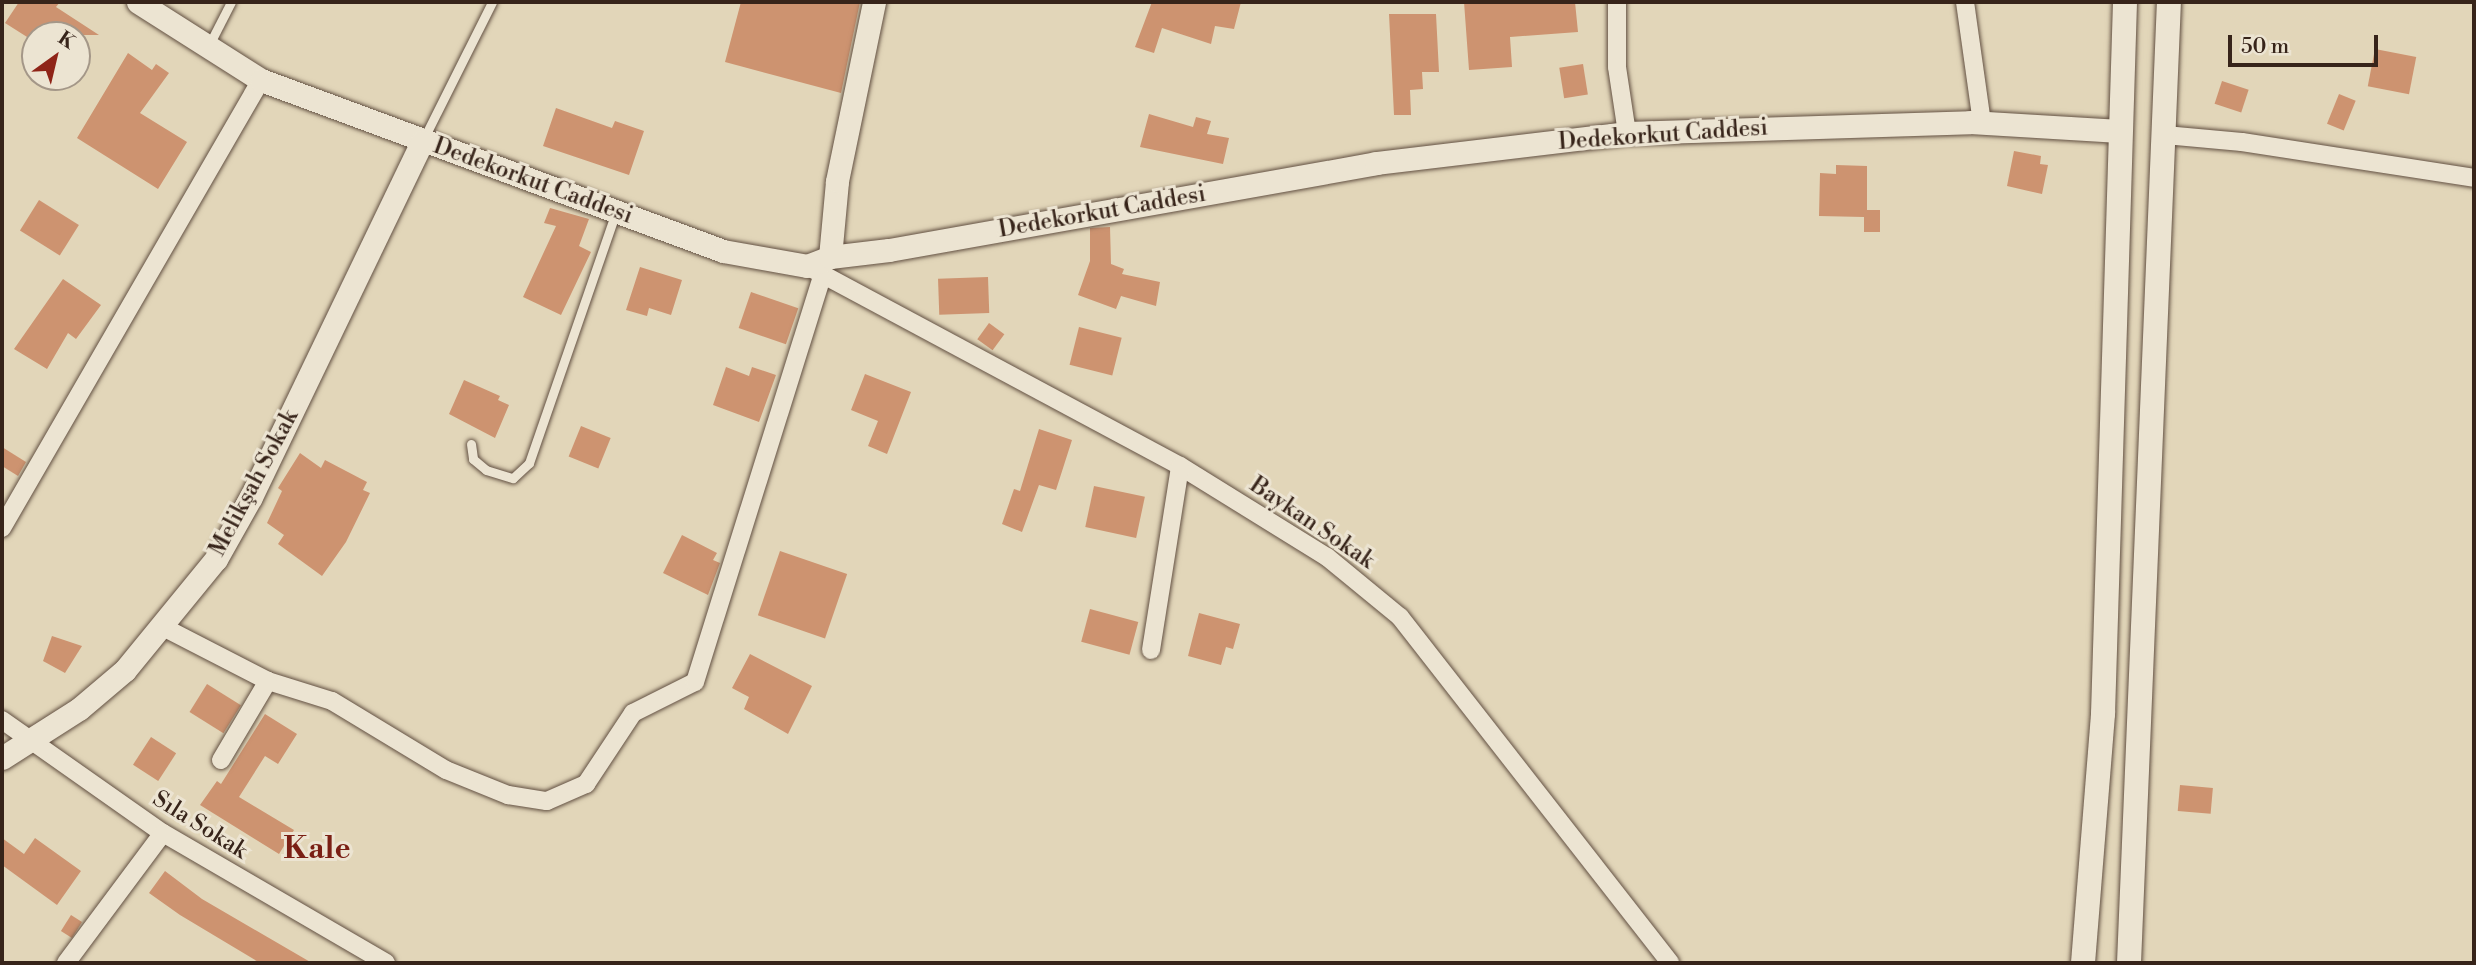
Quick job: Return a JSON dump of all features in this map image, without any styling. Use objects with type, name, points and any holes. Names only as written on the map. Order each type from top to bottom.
[{"type":"main road","points":[[2083,963],[2103,714],[2125,2]]},
{"type":"main road","points":[[2129,963],[2169,2]]},
{"type":"street","name":"Dedekorkut Caddesi","points":[[138,2],[261,80],[422,142],[616,210],[723,251],[820,267],[903,248],[1376,163],[1628,133],[1982,123],[2120,131]]},
{"type":"street","points":[[163,627],[268,681],[332,702],[446,770],[509,795],[547,801],[586,784],[633,713],[695,682],[820,267],[874,2]]},
{"type":"street","points":[[1616,2],[1616,67],[1628,133]]},
{"type":"street","points":[[1965,2],[1982,123]]},
{"type":"street","points":[[2,528],[261,80]]},
{"type":"street","points":[[2165,135],[2242,142],[2474,178]]},
{"type":"street","name":"Melikşah Sokak","points":[[2,758],[79,709],[125,670],[163,627],[216,559],[251,496],[422,142]]},
{"type":"street","name":"Baykan Sokak","points":[[820,267],[1180,466],[1327,557],[1400,617],[1670,963]]},
{"type":"street","points":[[1151,650],[1180,466]]},
{"type":"street","points":[[221,760],[268,681]]},
{"type":"street","name":"Sıla Sokak","points":[[2,720],[163,833],[386,963]]},
{"type":"street","points":[[66,963],[163,833]]},
{"type":"lane","points":[[208,46],[231,2]]},
{"type":"lane","points":[[422,142],[492,2]]},
{"type":"lane","points":[[471,444],[473,460],[486,470],[513,478],[530,463],[616,210]]},
{"type":"building","points":[[19,2],[60,2],[56,7],[78,21],[21,21],[21,33],[5,23]]},
{"type":"building","points":[[741,2],[860,2],[841,93],[725,62]]},
{"type":"building","points":[[1152,2],[1241,2],[1234,29],[1215,26],[1211,44],[1162,28],[1154,53],[1135,47]]},
{"type":"building","points":[[1464,2],[1575,2],[1578,32],[1510,37],[1512,67],[1469,70]]},
{"type":"building","points":[[1389,14],[1436,14],[1439,72],[1422,72],[1423,89],[1410,90],[1411,115],[1394,115]]},
{"type":"building","points":[[2375,49],[2416,57],[2409,94],[2368,86]]},
{"type":"building","points":[[128,53],[152,70],[156,64],[169,73],[140,113],[187,142],[158,189],[77,138]]},
{"type":"building","points":[[1583,64],[1588,95],[1564,98],[1559,68]]},
{"type":"building","points":[[2222,81],[2249,90],[2241,112],[2215,104]]},
{"type":"building","points":[[2339,94],[2356,101],[2344,130],[2327,124]]},
{"type":"building","points":[[556,108],[612,128],[615,121],[644,131],[629,175],[543,146]]},
{"type":"building","points":[[1149,114],[1193,127],[1196,117],[1211,121],[1207,134],[1229,138],[1223,164],[1140,147]]},
{"type":"building","points":[[2014,151],[2041,156],[2040,164],[2048,165],[2042,194],[2007,186]]},
{"type":"building","points":[[1836,165],[1867,166],[1867,210],[1880,210],[1880,232],[1864,232],[1864,217],[1819,216],[1820,173],[1836,174]]},
{"type":"building","points":[[39,200],[79,225],[60,255],[20,231]]},
{"type":"building","points":[[550,208],[589,219],[579,246],[591,252],[561,315],[523,297],[556,226],[544,223]]},
{"type":"building","points":[[1110,227],[1111,264],[1124,269],[1122,274],[1160,282],[1156,306],[1121,296],[1116,309],[1078,295],[1090,261],[1090,228]]},
{"type":"building","points":[[640,267],[682,280],[671,315],[649,308],[647,316],[626,310]]},
{"type":"building","points":[[988,277],[989,313],[939,315],[938,279]]},
{"type":"building","points":[[63,279],[101,305],[76,339],[68,333],[47,369],[14,349]]},
{"type":"building","points":[[751,292],[798,308],[786,344],[739,328]]},
{"type":"building","points":[[989,323],[1004,334],[993,350],[977,339]]},
{"type":"building","points":[[1079,327],[1122,338],[1112,375],[1070,365]]},
{"type":"building","points":[[726,367],[749,376],[752,367],[776,375],[759,422],[713,405]]},
{"type":"building","points":[[865,374],[911,392],[887,454],[868,446],[878,421],[851,410]]},
{"type":"building","points":[[464,380],[500,396],[498,400],[509,405],[495,438],[449,414]]},
{"type":"building","points":[[581,426],[611,438],[598,469],[569,457]]},
{"type":"building","points":[[1039,429],[1072,440],[1056,490],[1039,485],[1022,532],[1002,524],[1014,489],[1020,491]]},
{"type":"building","points":[[2,447],[26,462],[18,476],[2,466]]},
{"type":"building","points":[[300,453],[321,468],[325,460],[367,482],[363,490],[370,493],[346,542],[322,576],[278,544],[284,535],[267,523],[282,491],[278,488]]},
{"type":"building","points":[[1094,486],[1145,497],[1136,538],[1085,527]]},
{"type":"building","points":[[682,535],[717,553],[713,560],[720,563],[708,595],[663,573]]},
{"type":"building","points":[[780,551],[847,574],[825,638],[758,615]]},
{"type":"building","points":[[1090,609],[1138,622],[1129,655],[1081,642]]},
{"type":"building","points":[[1199,613],[1240,624],[1233,649],[1226,647],[1221,665],[1188,656]]},
{"type":"building","points":[[52,636],[82,646],[65,673],[43,661]]},
{"type":"building","points":[[750,654],[812,686],[788,734],[744,709],[749,697],[732,688]]},
{"type":"building","points":[[207,684],[241,705],[223,733],[190,712]]},
{"type":"building","points":[[265,714],[297,734],[278,764],[265,756],[239,797],[294,830],[279,854],[200,805],[217,781],[221,784]]},
{"type":"building","points":[[151,737],[176,753],[158,781],[133,765]]},
{"type":"building","points":[[2180,785],[2213,788],[2211,814],[2178,811]]},
{"type":"building","points":[[2,838],[24,854],[35,838],[81,871],[57,905],[2,865]]},
{"type":"building","points":[[165,871],[202,899],[312,963],[260,963],[180,915],[149,893]]},
{"type":"building","points":[[71,915],[82,922],[72,938],[61,931]]},
{"type":"district","name":"Kale","points":[[317,849]]}]
